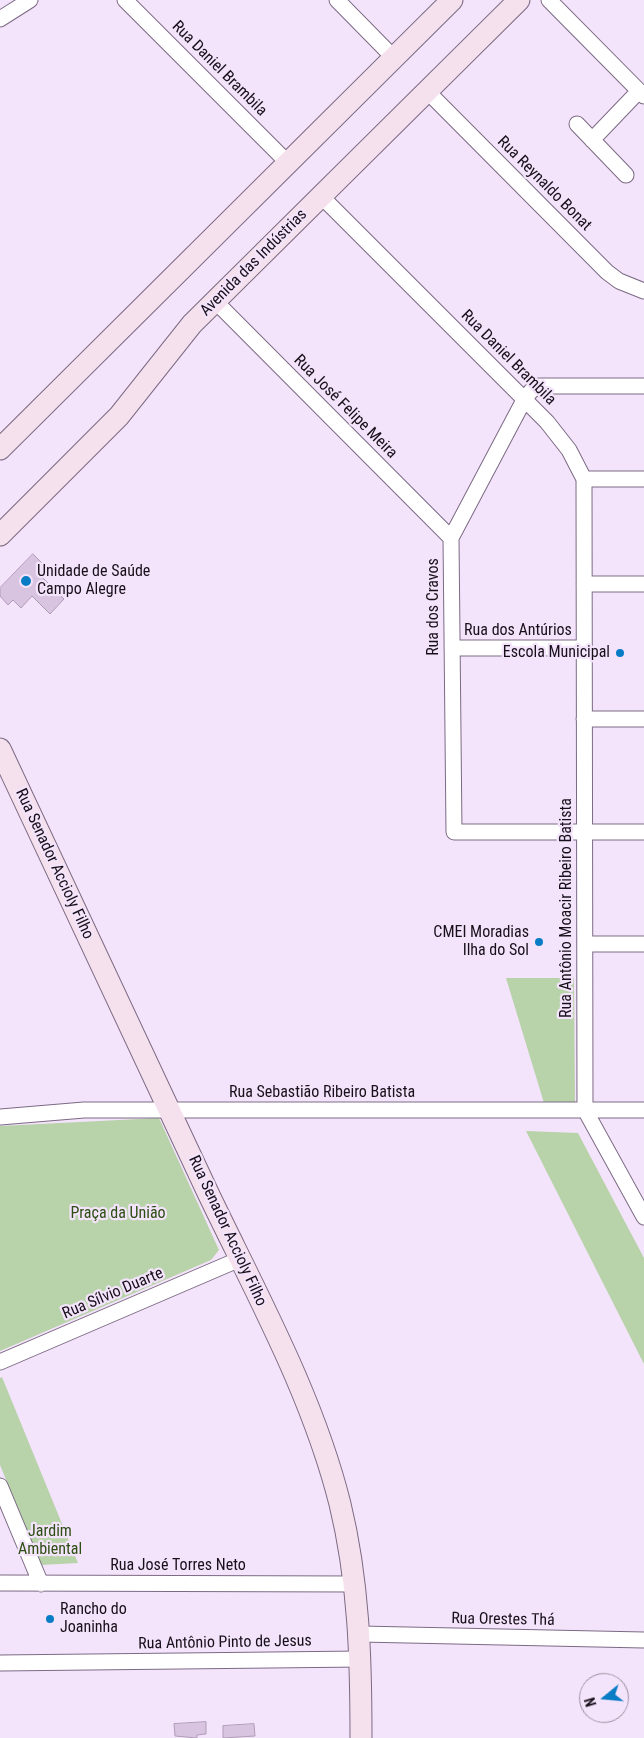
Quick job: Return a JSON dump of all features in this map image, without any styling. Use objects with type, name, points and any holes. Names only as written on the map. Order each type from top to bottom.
[{"type":"main road","points":[[0,449],[452,0]]},
{"type":"main road","name":"Avenida das Indústrias","points":[[0,535],[109,427],[173,347],[215,301],[519,0]]},
{"type":"main road","name":"Rua Senador Accioly Filho","points":[[0,749],[290,1367],[319,1438],[340,1502],[355,1584],[360,1634],[362,1738]]},
{"type":"street","points":[[0,18],[30,0]]},
{"type":"street","name":"Rua Daniel Brambila","points":[[126,0],[288,163]]},
{"type":"street","points":[[337,0],[394,58]]},
{"type":"street","points":[[548,0],[642,94],[592,140]]},
{"type":"street","name":"Rua Reynaldo Bonat","points":[[427,91],[607,272],[619,281],[644,291]]},
{"type":"street","points":[[577,124],[626,175]]},
{"type":"street","name":"Rua Daniel Brambila","points":[[321,196],[559,436],[584,479]]},
{"type":"street","name":"Rua José Felipe Meira","points":[[215,301],[451,538]]},
{"type":"street","points":[[524,400],[531,391],[539,386],[644,386]]},
{"type":"street","name":"Rua dos Cravos","points":[[524,400],[451,538],[454,832],[584,832]]},
{"type":"street","points":[[644,479],[584,479],[584,584],[644,584]]},
{"type":"street","name":"Rua Antônio Moacir Ribeiro Batista","points":[[584,584],[585,1110],[644,1218]]},
{"type":"street","name":"Rua dos Antúrios","points":[[452,648],[584,648]]},
{"type":"street","points":[[584,720],[644,719]]},
{"type":"street","points":[[584,832],[644,832]]},
{"type":"street","points":[[585,944],[644,944]]},
{"type":"street","name":"Rua Sebastião Ribeiro Batista","points":[[0,1117],[60,1111],[644,1110]]},
{"type":"street","name":"Rua Sílvio Duarte","points":[[0,1362],[240,1260]]},
{"type":"street","points":[[0,1486],[41,1584]]},
{"type":"street","name":"Rua José Torres Neto","points":[[0,1583],[355,1584]]},
{"type":"street","name":"Rua Orestes Thá","points":[[360,1634],[644,1640]]},
{"type":"street","name":"Rua Antônio Pinto de Jesus","points":[[0,1663],[361,1659]]},
{"type":"green space","points":[[506,978],[574,978],[575,1103],[544,1103]]},
{"type":"green space","name":"Praça da União","points":[[159,1118],[219,1250],[211,1260],[0,1351],[0,1126]]},
{"type":"green space","points":[[526,1131],[578,1133],[644,1258],[644,1364]]},
{"type":"green space","name":"Jardim Ambiental","points":[[2,1377],[78,1563],[41,1565],[0,1465],[0,1378]]},
{"type":"building","name":"Unidade de Saúde Campo Alegre","points":[[33,554],[46,567],[39,574],[64,599],[50,614],[32,596],[21,608],[13,600],[8,605],[0,596],[0,588]]},
{"type":"building","points":[[206,1722],[206,1734],[197,1735],[197,1738],[175,1736],[174,1724]]},
{"type":"building","points":[[254,1724],[255,1736],[223,1738],[223,1726]]},
{"type":"place","name":"Unidade de Saúde Campo Alegre","points":[[26,581]]},
{"type":"place","name":"Escola Municipal","points":[[620,653]]},
{"type":"place","name":"CMEI Moradias Ilha do Sol","points":[[539,942]]},
{"type":"place","name":"Rancho do Joaninha","points":[[50,1619]]}]
